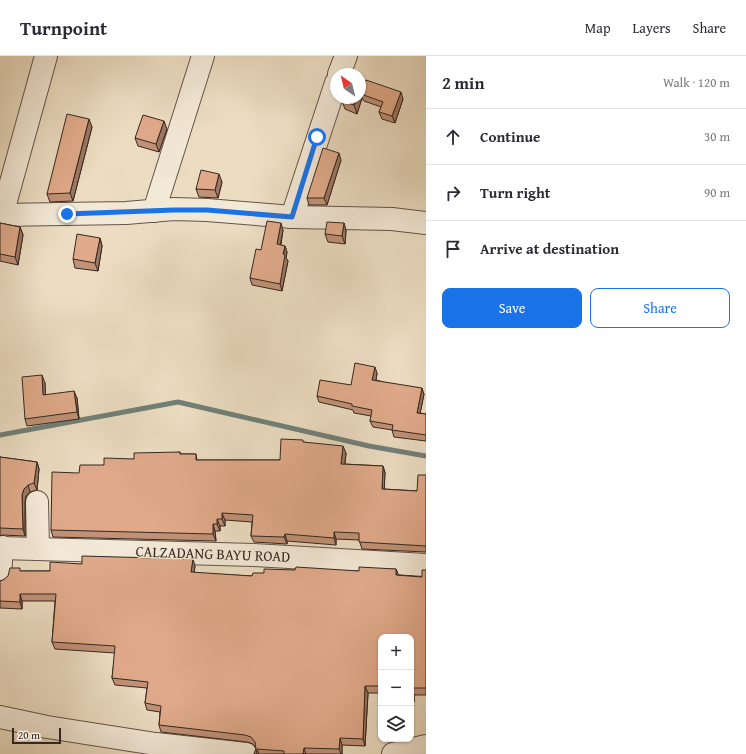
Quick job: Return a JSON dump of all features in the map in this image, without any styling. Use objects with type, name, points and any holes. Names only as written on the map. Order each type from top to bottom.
[{"type":"street","points":[[46,56],[1,215],[207,210],[292,217],[392,219],[426,223]]},
{"type":"street","points":[[154,211],[203,56]]},
{"type":"street","points":[[341,68],[346,56]]},
{"type":"street","points":[[292,217],[330,101]]},
{"type":"street","points":[[37,502],[38,548]]},
{"type":"street","points":[[0,576],[1,548]]},
{"type":"street","name":"CALZADANG BAYU ROAD","points":[[1,548],[254,555],[426,565]]},
{"type":"street","points":[[0,716],[156,749],[246,754]]},
{"type":"street","points":[[393,754],[419,749]]},
{"type":"building","points":[[366,80],[401,92],[392,116],[379,112],[383,102],[366,96]]},
{"type":"building","points":[[67,114],[89,119],[70,193],[47,194]]},
{"type":"building","points":[[143,115],[164,121],[156,144],[135,138]]},
{"type":"building","points":[[323,148],[339,153],[324,198],[307,198]]},
{"type":"building","points":[[201,170],[219,174],[215,190],[196,189]]},
{"type":"building","points":[[267,221],[281,223],[277,244],[285,246],[283,254],[285,255],[280,284],[250,278],[256,249],[261,250]]},
{"type":"building","points":[[327,222],[344,223],[342,236],[325,234]]},
{"type":"building","points":[[0,223],[20,227],[15,257],[0,254]]},
{"type":"building","points":[[77,234],[100,238],[95,263],[73,259]]},
{"type":"building","points":[[355,363],[375,367],[372,380],[422,388],[417,413],[426,414],[426,435],[392,430],[393,425],[370,421],[372,410],[317,396],[320,380],[351,385]]},
{"type":"building","points":[[42,375],[43,395],[74,391],[77,412],[25,419],[22,377]]},
{"type":"building","points":[[281,439],[303,440],[303,442],[343,446],[341,464],[383,466],[382,489],[417,491],[418,475],[426,475],[426,546],[359,542],[359,533],[334,532],[334,538],[285,534],[284,537],[251,536],[253,515],[222,513],[222,519],[217,519],[217,524],[213,524],[213,534],[51,530],[52,472],[79,473],[80,465],[104,465],[104,458],[134,459],[134,453],[180,452],[180,454],[196,454],[196,460],[280,460]]},
{"type":"building","points":[[0,457],[37,462],[34,483],[28,485],[24,489],[22,495],[23,529],[0,528]]},
{"type":"building","points":[[82,556],[193,559],[191,572],[252,576],[253,573],[264,573],[264,569],[295,570],[296,567],[359,571],[359,567],[396,569],[396,575],[422,577],[422,570],[426,570],[426,688],[414,688],[414,634],[378,634],[378,686],[365,686],[363,739],[340,738],[339,749],[304,748],[303,754],[284,754],[284,751],[257,749],[256,754],[254,754],[256,749],[255,742],[251,737],[245,735],[159,725],[161,706],[145,703],[148,682],[112,678],[115,646],[52,642],[56,594],[20,594],[20,602],[0,601],[0,581],[8,576],[10,568],[20,568],[20,571],[50,571],[50,562],[82,564]]},
{"type":"waterway","points":[[0,435],[178,402],[369,446],[426,456]]},
{"type":"route","points":[[67,214],[207,210],[292,217],[317,137]]}]
